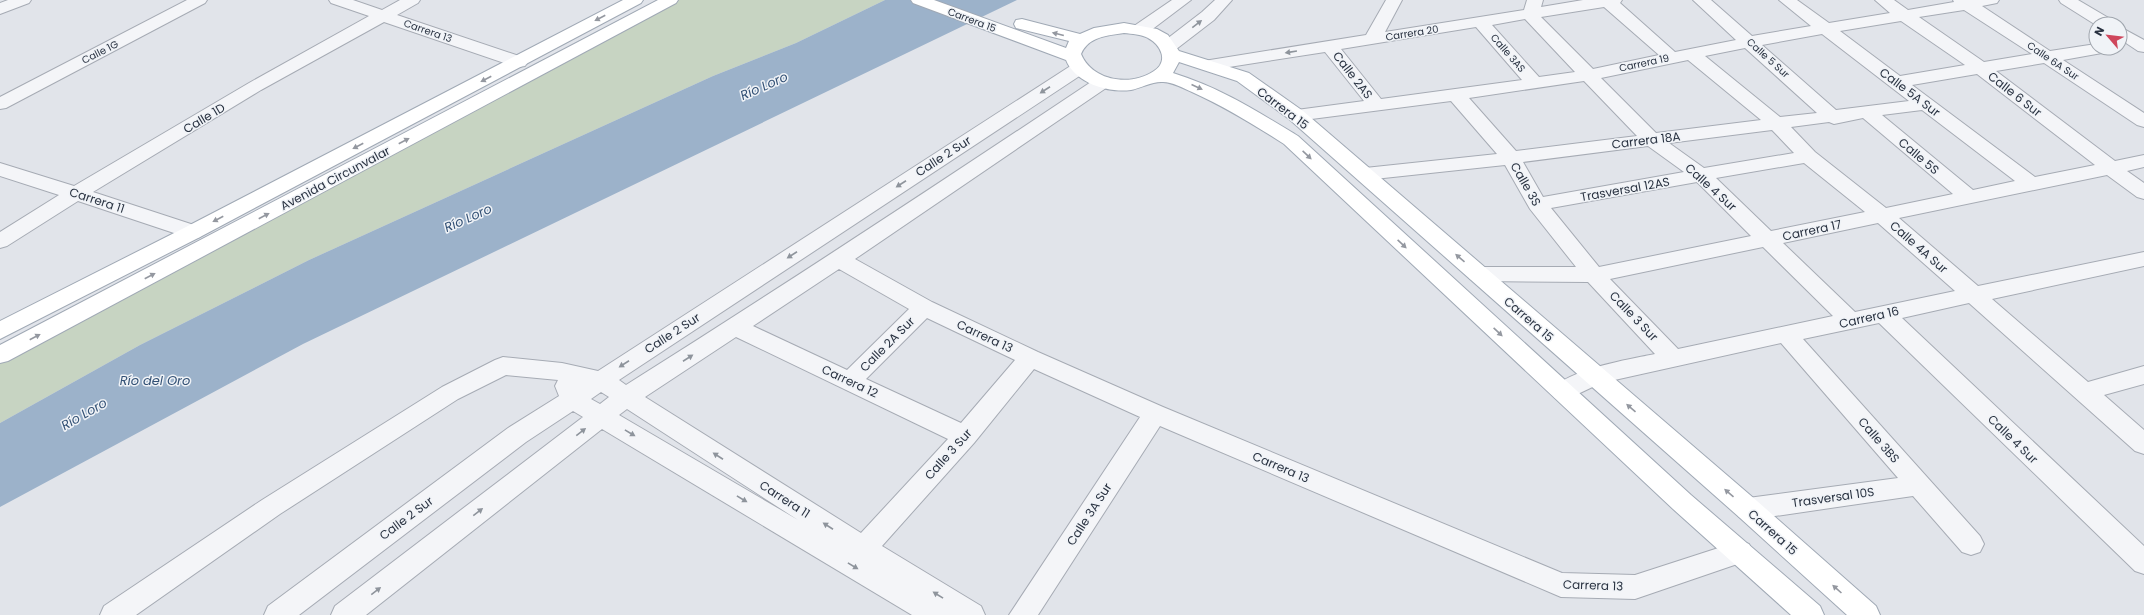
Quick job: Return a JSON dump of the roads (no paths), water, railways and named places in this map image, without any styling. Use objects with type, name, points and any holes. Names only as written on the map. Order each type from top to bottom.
[{"type":"main road","name":"Avenida Circunvalar","points":[[0,331],[193,232],[635,0]]},
{"type":"main road","name":"Avenida Circunvalar","points":[[0,355],[670,0]]},
{"type":"main road","name":"Carrera 15","points":[[919,0],[1019,38],[1074,62]]},
{"type":"main road","name":"Carrera 15","points":[[954,0],[1035,28],[1080,39]]},
{"type":"main road","points":[[1124,28],[1140,30],[1152,34],[1171,50],[1171,63],[1160,75],[1137,83],[1120,84],[1103,82],[1088,76],[1074,62],[1074,47],[1080,39],[1092,33],[1107,29],[1124,28]]},
{"type":"main road","name":"Carrera 15","points":[[1171,50],[1243,77],[1296,115],[1748,509],[1866,615]]},
{"type":"main road","name":"Carrera 15","points":[[1160,75],[1188,84],[1232,103],[1291,140],[1682,502],[1810,615]]},
{"type":"street","points":[[0,9],[23,0]]},
{"type":"street","name":"Calle 1G","points":[[0,104],[199,0]]},
{"type":"street","name":"Carrera 13","points":[[337,0],[519,62]]},
{"type":"street","name":"Calle 1D","points":[[0,241],[76,193],[249,91],[412,0]]},
{"type":"street","points":[[1140,30],[1183,0]]},
{"type":"street","points":[[1171,50],[1224,0]]},
{"type":"street","points":[[1372,39],[1394,0]]},
{"type":"street","name":"Calle 5 Sur","points":[[1701,0],[1834,118]]},
{"type":"street","name":"Calle 5A Sur","points":[[1787,0],[2034,186]]},
{"type":"street","name":"Calle 6 Sur","points":[[1883,0],[1982,69],[2144,193]]},
{"type":"street","name":"Carrera 19","points":[[1296,115],[1456,95],[1589,75],[1750,42],[1905,16],[1965,2],[1991,0]]},
{"type":"street","points":[[2066,0],[2093,16]]},
{"type":"street","name":"Carrera 20","points":[[1210,65],[1481,23],[1532,7],[1611,1]]},
{"type":"street","name":"Calle 4A Sur","points":[[1611,1],[1681,56],[1776,123],[1808,156],[1882,215],[2144,444]]},
{"type":"street","name":"Calle 6A Sur","points":[[1965,2],[2144,121]]},
{"type":"street","name":"Calle 4 Sur","points":[[1532,7],[1589,75],[1651,139],[1702,176],[1851,321]]},
{"type":"street","name":"Calle 3AS","points":[[1481,23],[1535,83]]},
{"type":"street","name":"Calle 2AS","points":[[1330,46],[1376,104]]},
{"type":"street","points":[[1897,82],[2088,50]]},
{"type":"street","name":"Calle 2 Sur","points":[[278,615],[517,434],[1074,62]]},
{"type":"street","points":[[345,615],[626,397],[735,327],[769,303],[839,260],[1103,82]]},
{"type":"street","name":"Calle 3S","points":[[1456,95],[1511,158],[1536,204],[1594,275]]},
{"type":"street","name":"Carrera 18A","points":[[1365,174],[1511,158],[1776,123],[1834,118],[1926,104]]},
{"type":"street","name":"Calle 5S","points":[[1868,113],[1970,198]]},
{"type":"street","name":"Trasversal 12AS","points":[[1536,204],[1702,176],[1808,156]]},
{"type":"street","name":"Carrera 17","points":[[1478,274],[1594,275],[1882,215],[2034,186],[2144,161]]},
{"type":"street","name":"Carrera 11","points":[[0,169],[193,232]]},
{"type":"street","name":"Carrera 16","points":[[1563,392],[1595,376],[1673,358],[2144,258]]},
{"type":"street","name":"Carrera 13","points":[[839,260],[924,308],[1030,358],[1155,414],[1561,585],[1635,587],[1740,552]]},
{"type":"street","name":"Calle 3 Sur","points":[[1594,275],[1673,358]]},
{"type":"street","name":"Calle 2A Sur","points":[[850,381],[924,308]]},
{"type":"street","name":"Calle 4 Sur","points":[[1884,314],[2144,563]]},
{"type":"street","name":"Carrera 12","points":[[735,327],[965,436]]},
{"type":"street","name":"Calle 3BS","points":[[1787,335],[1971,544]]},
{"type":"street","name":"Calle 3 Sur","points":[[863,548],[965,436],[1030,358]]},
{"type":"street","points":[[114,615],[271,508],[450,393],[503,366],[562,372],[600,380]]},
{"type":"street","points":[[562,372],[572,398]]},
{"type":"street","points":[[2084,392],[2144,375]]},
{"type":"street","name":"Carrera 11","points":[[600,380],[971,615]]},
{"type":"street","name":"Carrera 11","points":[[572,398],[936,615]]},
{"type":"street","name":"Calle 3A Sur","points":[[1023,615],[1155,414]]},
{"type":"street","name":"Trasversal 10S","points":[[1748,509],[1919,485]]},
{"type":"water","name":"Río del Oro","points":[[885,0],[1017,0],[303,344],[0,507],[0,423],[140,345],[309,260],[713,76],[796,43]]},
{"type":"water label","name":"Río Loro","points":[[764,86]]},
{"type":"water label","name":"Río Loro","points":[[468,218]]},
{"type":"water label","name":"Río Loro","points":[[84,414]]}]
